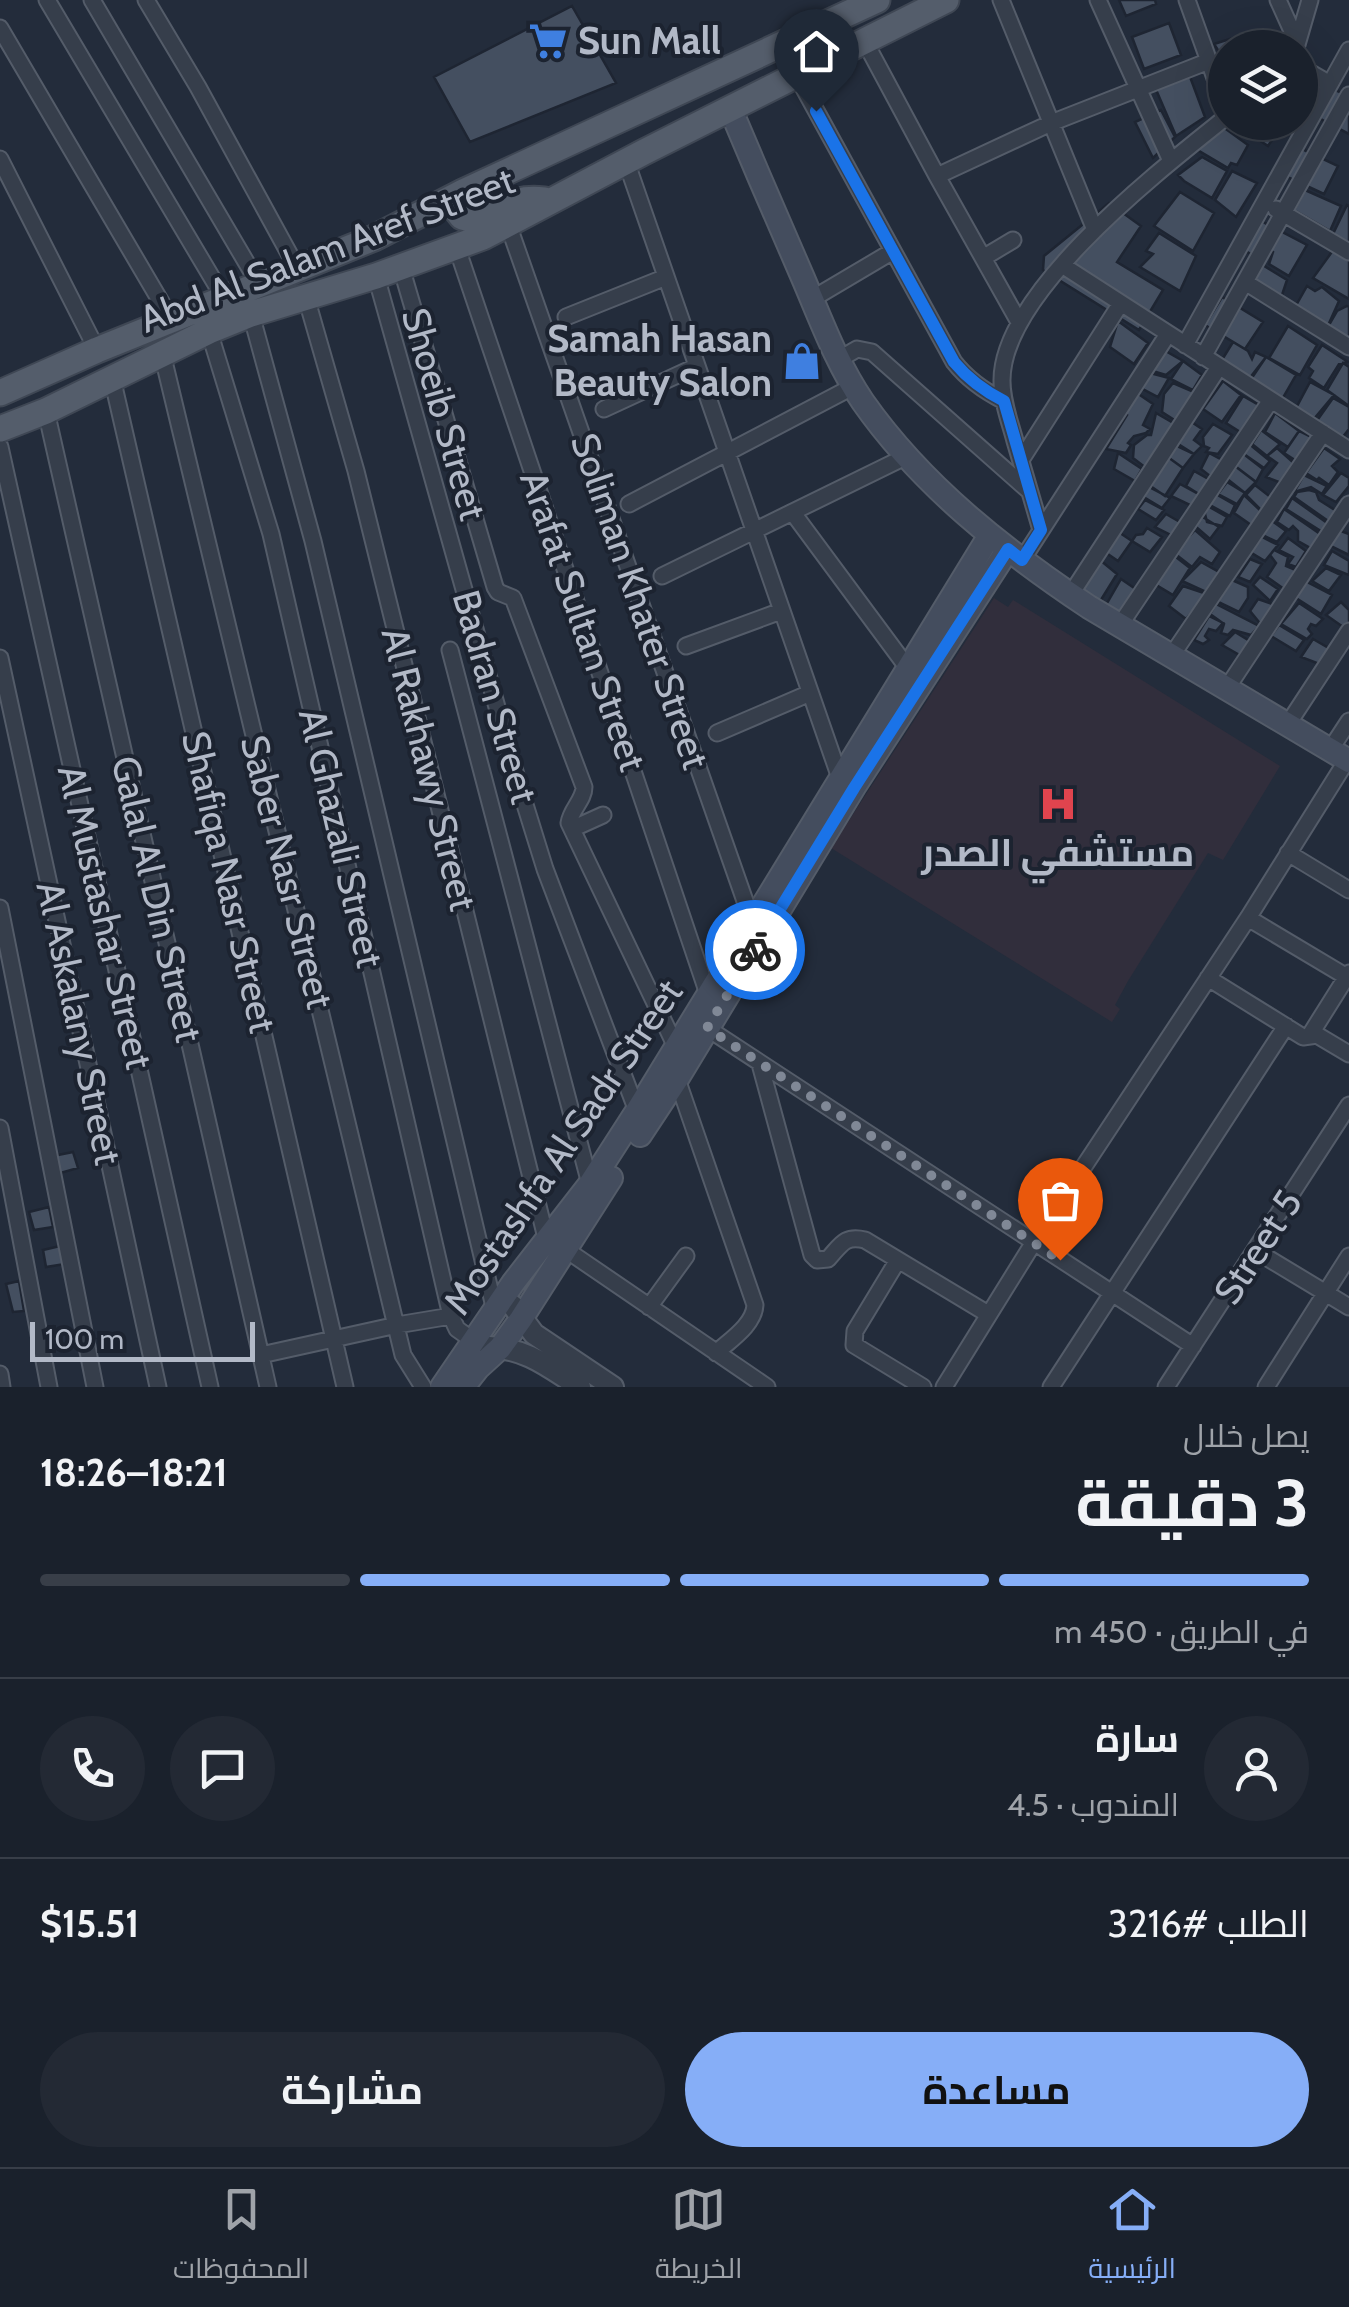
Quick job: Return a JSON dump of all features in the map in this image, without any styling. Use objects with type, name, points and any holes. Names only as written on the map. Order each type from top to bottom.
[{"type":"main road","name":"Abd Al Salam Aref Street","points":[[0,393],[374,238],[463,192],[877,0]]},
{"type":"main road","name":"Abd Al Salam Aref Street","points":[[0,429],[46,411],[209,330],[457,248],[946,0]]},
{"type":"main road","points":[[730,108],[838,360],[884,429],[908,456],[1007,548],[1071,594],[1342,757]]},
{"type":"main road","points":[[463,192],[458,212],[467,220],[479,219],[522,199],[551,201]]},
{"type":"main road","points":[[374,238],[406,232],[425,234],[432,244],[428,258]]},
{"type":"main road","name":"Mostashfa Al Sadr Street","points":[[469,1364],[504,1297],[556,1245],[677,1078],[854,788],[1007,548]]},
{"type":"main road","name":"Mostashfa Al Sadr Street","points":[[442,1387],[469,1364],[500,1348],[527,1310],[556,1245],[590,1184],[907,667],[1007,548]]},
{"type":"main road","points":[[504,1297],[527,1310]]},
{"type":"street","points":[[46,0],[224,298]]},
{"type":"street","points":[[92,0],[259,284]]},
{"type":"street","points":[[146,0],[296,268]]},
{"type":"street","points":[[1001,0],[1094,230]]},
{"type":"street","points":[[1098,0],[1172,161]]},
{"type":"street","points":[[1187,0],[1208,58]]},
{"type":"street","points":[[1278,0],[1290,30]]},
{"type":"street","points":[[1301,30],[1310,0]]},
{"type":"street","points":[[0,28],[171,320]]},
{"type":"street","points":[[864,40],[1019,322]]},
{"type":"street","points":[[1185,344],[1349,50]]},
{"type":"street","points":[[936,176],[1051,123],[1208,61]]},
{"type":"street","points":[[797,76],[954,362],[966,377],[1004,401]]},
{"type":"street","points":[[1318,77],[1330,84]]},
{"type":"street","points":[[1203,357],[1349,95]]},
{"type":"street","points":[[1041,530],[1004,401],[1006,352],[1019,322],[1094,230],[1208,132]]},
{"type":"street","points":[[0,159],[97,350]]},
{"type":"street","points":[[626,162],[840,778]]},
{"type":"street","points":[[1264,202],[1349,252]]},
{"type":"street","name":"Soliman Khater Street","points":[[508,224],[752,922]]},
{"type":"street","points":[[983,258],[1013,240]]},
{"type":"street","name":"Arafat Sultan Street","points":[[457,248],[708,994]]},
{"type":"street","points":[[812,300],[893,251]]},
{"type":"street","points":[[1062,265],[1349,450]]},
{"type":"street","name":"Shoeib Street","points":[[401,267],[495,587],[514,598],[584,787],[569,819],[572,828]]},
{"type":"street","name":"Badran Street","points":[[376,276],[545,869],[638,1110]]},
{"type":"street","points":[[566,317],[666,277]]},
{"type":"street","points":[[1245,282],[1349,347]]},
{"type":"street","name":"Al Rakhawy Street","points":[[306,297],[356,471],[556,1245]]},
{"type":"street","points":[[1021,460],[1122,304]]},
{"type":"street","points":[[251,314],[313,540],[504,1297]]},
{"type":"street","name":"Al Ghazali Street","points":[[209,330],[272,534],[450,1316]]},
{"type":"street","points":[[1007,548],[1041,530],[1168,334]]},
{"type":"street","points":[[838,360],[857,349],[872,352],[1030,492]]},
{"type":"street","name":"Saber Nasr Street","points":[[162,353],[396,1325],[404,1355],[423,1387]]},
{"type":"street","points":[[604,409],[696,366]]},
{"type":"street","points":[[1071,594],[1219,367]]},
{"type":"street","name":"Shafiqa Nasr Street","points":[[112,378],[345,1387]]},
{"type":"street","points":[[629,504],[854,386]]},
{"type":"street","points":[[1120,624],[1272,400]]},
{"type":"street","name":"Galal Al Din Street","points":[[46,411],[268,1387]]},
{"type":"street","points":[[1172,655],[1323,433]]},
{"type":"street","name":"Al Mustashar Street","points":[[0,448],[210,1387]]},
{"type":"street","points":[[662,576],[908,456]]},
{"type":"street","points":[[1227,688],[1349,504]]},
{"type":"street","points":[[793,513],[907,667]]},
{"type":"street","points":[[686,646],[781,611]]},
{"type":"street","points":[[1288,724],[1349,631]]},
{"type":"street","points":[[450,650],[590,1184]]},
{"type":"street","name":"Al Askalany Street","points":[[0,658],[158,1387]]},
{"type":"street","points":[[717,733],[810,693]]},
{"type":"street","points":[[944,1387],[1288,853],[1342,757],[1349,721]]},
{"type":"street","points":[[603,815],[572,828],[676,1046]]},
{"type":"street","points":[[1288,853],[1349,890]]},
{"type":"street","points":[[0,908],[96,1387]]},
{"type":"street","points":[[1248,918],[1348,975],[1310,1035]]},
{"type":"street","points":[[1208,978],[1303,1037],[1317,1035],[1349,1054]]},
{"type":"street","points":[[1051,1387],[1286,1026]]},
{"type":"street","points":[[707,1028],[1193,1346]]},
{"type":"street","points":[[760,1064],[812,1255],[817,1260],[828,1259],[845,1240],[865,1240],[988,1314]]},
{"type":"street","points":[[677,1078],[756,1311],[716,1353]]},
{"type":"street","name":"Street 5","points":[[1166,1387],[1349,1106]]},
{"type":"street","points":[[0,1128],[49,1387]]},
{"type":"street","points":[[556,1245],[767,1387]]},
{"type":"street","points":[[1256,1251],[1349,1307]]},
{"type":"street","points":[[649,1307],[686,1256]]},
{"type":"street","points":[[1266,1387],[1349,1256]]},
{"type":"street","points":[[898,1260],[856,1331],[854,1345],[923,1387]]},
{"type":"street","points":[[527,1310],[542,1351],[567,1383]]},
{"type":"street","points":[[262,1355],[450,1316],[469,1364]]},
{"type":"street","points":[[500,1348],[542,1351],[613,1387]]},
{"type":"street","points":[[0,1374],[2,1387]]},
{"type":"shaded area","name":"مستشفي الصدر","points":[[994,598],[1008,607],[1013,600],[1280,766],[1223,860],[1208,853],[1128,981],[1115,1005],[1120,1009],[1112,1022],[831,848]]},
{"type":"building","points":[[1119,0],[1155,0],[1156,4],[1126,16]]},
{"type":"building","name":"Sun Mall","points":[[572,6],[616,83],[470,142],[434,77]]},
{"type":"building","points":[[1169,23],[1181,55],[1144,69],[1132,37]]},
{"type":"building","points":[[1186,66],[1205,117],[1176,136],[1151,78]]},
{"type":"building","points":[[1333,89],[1349,96],[1349,134],[1318,115]]},
{"type":"building","points":[[1161,110],[1175,137],[1153,158],[1135,122]]},
{"type":"building","points":[[1208,122],[1208,140],[1241,140],[1248,145],[1237,165],[1231,163],[1228,168],[1184,142]]},
{"type":"building","points":[[1302,149],[1338,166],[1324,194],[1283,175]]},
{"type":"building","points":[[1202,157],[1227,171],[1212,198],[1178,175]]},
{"type":"building","points":[[1232,171],[1257,183],[1236,217],[1215,200]]},
{"type":"building","points":[[1305,190],[1341,206],[1330,231],[1294,210]]},
{"type":"building","points":[[1180,192],[1214,213],[1193,251],[1154,226]]},
{"type":"building","points":[[1109,203],[1141,226],[1117,262],[1163,290],[1139,330],[1043,270],[1044,256]]},
{"type":"building","points":[[1349,206],[1349,243],[1333,234]]},
{"type":"building","points":[[1261,221],[1307,245],[1289,276],[1269,264],[1273,252],[1270,250],[1263,261],[1242,249]]},
{"type":"building","points":[[1159,233],[1196,256],[1180,291],[1140,267],[1153,254],[1146,251]]},
{"type":"building","points":[[1334,249],[1349,260],[1349,299],[1313,278]]},
{"type":"building","points":[[1251,258],[1287,280],[1277,310],[1237,283]]},
{"type":"building","points":[[1307,286],[1315,291],[1322,287],[1339,301],[1326,330],[1294,309]]},
{"type":"building","points":[[1222,297],[1263,322],[1245,349],[1205,325]]},
{"type":"building","points":[[1347,306],[1349,345],[1326,330],[1337,311]]},
{"type":"building","points":[[1118,321],[1148,343],[1134,364],[1110,347]]},
{"type":"building","points":[[1288,326],[1317,345],[1300,375],[1269,358]]},
{"type":"building","points":[[1233,342],[1248,351],[1252,359],[1255,352],[1266,357],[1249,379],[1220,363]]},
{"type":"building","points":[[1322,345],[1348,362],[1339,364],[1324,388],[1309,378],[1313,371],[1308,367]]},
{"type":"building","points":[[1162,349],[1183,361],[1166,375],[1149,370]]},
{"type":"building","points":[[1266,357],[1296,375],[1277,408],[1245,388]]},
{"type":"building","points":[[1183,361],[1202,375],[1193,390],[1171,379]]},
{"type":"building","points":[[1343,363],[1349,367],[1349,406],[1327,390]]},
{"type":"building","points":[[1150,373],[1169,378],[1158,397],[1139,387]]},
{"type":"building","points":[[1223,381],[1241,395],[1222,422],[1203,409]]},
{"type":"building","points":[[1310,382],[1334,395],[1313,420],[1295,410]]},
{"type":"building","points":[[1173,383],[1194,392],[1176,421],[1162,412],[1164,394]]},
{"type":"building","points":[[1134,391],[1153,404],[1143,425],[1150,429],[1134,436],[1126,453],[1106,449],[1127,415],[1121,410]]},
{"type":"building","points":[[1243,396],[1264,408],[1245,435],[1226,423]]},
{"type":"building","points":[[1333,398],[1349,407],[1349,429],[1342,438],[1316,422]]},
{"type":"building","points":[[1156,413],[1175,424],[1146,468],[1133,458],[1134,445],[1151,435]]},
{"type":"building","points":[[1275,413],[1299,431],[1288,447],[1265,432]]},
{"type":"building","points":[[1190,421],[1202,429],[1194,440],[1202,446],[1194,454],[1175,442]]},
{"type":"building","points":[[1213,424],[1232,435],[1218,454],[1206,452],[1209,448],[1204,446],[1203,437]]},
{"type":"building","points":[[1261,430],[1280,444],[1267,456],[1252,444]]},
{"type":"building","points":[[1299,431],[1315,439],[1298,462],[1284,453]]},
{"type":"building","points":[[1248,443],[1270,461],[1264,468],[1241,452]]},
{"type":"building","points":[[1173,444],[1194,454],[1183,468],[1165,455]]},
{"type":"building","points":[[1277,448],[1295,464],[1284,484],[1266,477],[1277,463],[1267,456]]},
{"type":"building","points":[[1324,448],[1340,459],[1332,466],[1338,472],[1329,485],[1306,473]]},
{"type":"building","points":[[1241,452],[1263,469],[1256,482],[1235,466]]},
{"type":"building","points":[[1118,453],[1142,469],[1135,481],[1114,469]]},
{"type":"building","points":[[1209,453],[1226,462],[1215,480],[1201,469]]},
{"type":"building","points":[[1165,455],[1183,468],[1165,496],[1146,483]]},
{"type":"building","points":[[1235,466],[1256,482],[1245,493],[1226,478]]},
{"type":"building","points":[[1194,471],[1212,481],[1202,496],[1186,486]]},
{"type":"building","points":[[1341,473],[1349,478],[1349,486],[1336,502],[1323,495]]},
{"type":"building","points":[[1304,475],[1327,486],[1322,494],[1311,487],[1294,492]]},
{"type":"building","points":[[1227,482],[1245,493],[1237,504],[1218,494]]},
{"type":"building","points":[[1180,484],[1202,496],[1194,507],[1171,496]]},
{"type":"building","points":[[1255,485],[1273,499],[1263,512],[1246,495]]},
{"type":"building","points":[[1149,487],[1170,498],[1162,508],[1142,496]]},
{"type":"building","points":[[1309,490],[1338,512],[1331,523],[1294,497],[1297,492]]},
{"type":"building","points":[[1214,493],[1235,505],[1230,516],[1208,504]]},
{"type":"building","points":[[1244,495],[1264,514],[1254,527],[1234,513]]},
{"type":"building","points":[[1292,498],[1330,525],[1324,533],[1286,509]]},
{"type":"building","points":[[1145,500],[1164,510],[1156,520],[1138,509]]},
{"type":"building","points":[[1206,505],[1227,517],[1222,526],[1207,522]]},
{"type":"building","points":[[1284,509],[1323,536],[1314,550],[1298,541],[1298,531],[1293,526],[1289,530],[1277,522]]},
{"type":"building","points":[[1166,514],[1185,525],[1175,537],[1155,527]]},
{"type":"building","points":[[1201,516],[1219,527],[1210,539],[1195,526]]},
{"type":"building","points":[[1268,518],[1286,531],[1277,542],[1258,533]]},
{"type":"building","points":[[1147,528],[1162,537],[1150,552],[1132,541]]},
{"type":"building","points":[[1195,530],[1220,552],[1212,564],[1200,557],[1192,567],[1174,553]]},
{"type":"building","points":[[1338,530],[1349,534],[1349,555],[1327,544]]},
{"type":"building","points":[[1117,531],[1132,541],[1118,561],[1102,550]]},
{"type":"building","points":[[1262,537],[1278,545],[1265,561],[1250,552]]},
{"type":"building","points":[[1288,538],[1306,551],[1296,567],[1288,564],[1293,557],[1279,550]]},
{"type":"building","points":[[1274,550],[1288,557],[1286,566],[1298,571],[1284,589],[1267,577],[1276,563],[1270,555]]},
{"type":"building","points":[[1332,551],[1349,561],[1349,575],[1324,565]]},
{"type":"building","points":[[1172,554],[1190,568],[1173,595],[1153,583]]},
{"type":"building","points":[[1250,559],[1262,564],[1250,582],[1238,577]]},
{"type":"building","points":[[1100,560],[1117,574],[1099,603],[1078,590]]},
{"type":"building","points":[[1201,562],[1219,572],[1206,592],[1182,581]]},
{"type":"building","points":[[1326,568],[1341,575],[1329,591],[1312,581]]},
{"type":"building","points":[[1260,577],[1278,589],[1270,601],[1253,585]]},
{"type":"building","points":[[1121,579],[1140,592],[1123,616],[1106,605]]},
{"type":"building","points":[[1232,580],[1248,587],[1248,598],[1239,612],[1214,600]]},
{"type":"building","points":[[1305,581],[1332,595],[1321,614],[1296,598]]},
{"type":"building","points":[[1183,586],[1207,594],[1186,619],[1169,606]]},
{"type":"building","points":[[1258,599],[1278,606],[1263,627],[1250,611]]},
{"type":"building","points":[[1341,602],[1349,610],[1346,629],[1326,615]]},
{"type":"building","points":[[1299,603],[1323,619],[1316,626],[1311,624],[1308,629],[1312,634],[1307,639],[1281,624]]},
{"type":"building","points":[[1216,604],[1259,626],[1251,635],[1233,630],[1228,635],[1221,633],[1224,624],[1210,614]]},
{"type":"building","points":[[1209,616],[1223,623],[1216,631],[1209,629],[1205,636],[1209,640],[1203,644],[1194,640]]},
{"type":"building","points":[[1279,625],[1304,640],[1296,651],[1271,636]]},
{"type":"building","points":[[1235,632],[1261,648],[1250,661],[1222,645]]},
{"type":"building","points":[[1313,639],[1332,650],[1322,665],[1301,657]]},
{"type":"building","points":[[73,1152],[78,1168],[57,1174],[53,1156]]},
{"type":"building","points":[[49,1207],[53,1227],[34,1230],[29,1212]]},
{"type":"building","points":[[60,1246],[65,1264],[46,1267],[43,1250]]},
{"type":"building","points":[[19,1281],[24,1311],[13,1312],[6,1284]]},
{"type":"way so far","points":[[755,950],[707,1028],[1060,1260]]},
{"type":"place","name":"Sun Mall","points":[[548,41]]},
{"type":"place","name":"Samah Hasan Beauty Salon","points":[[802,361]]},
{"type":"place","name":"مستشفي الصدر","points":[[1058,804]]},
{"type":"route","points":[[755,950],[1008,549],[1022,560],[1041,530],[1004,401],[966,377],[954,362],[816,111]]}]
